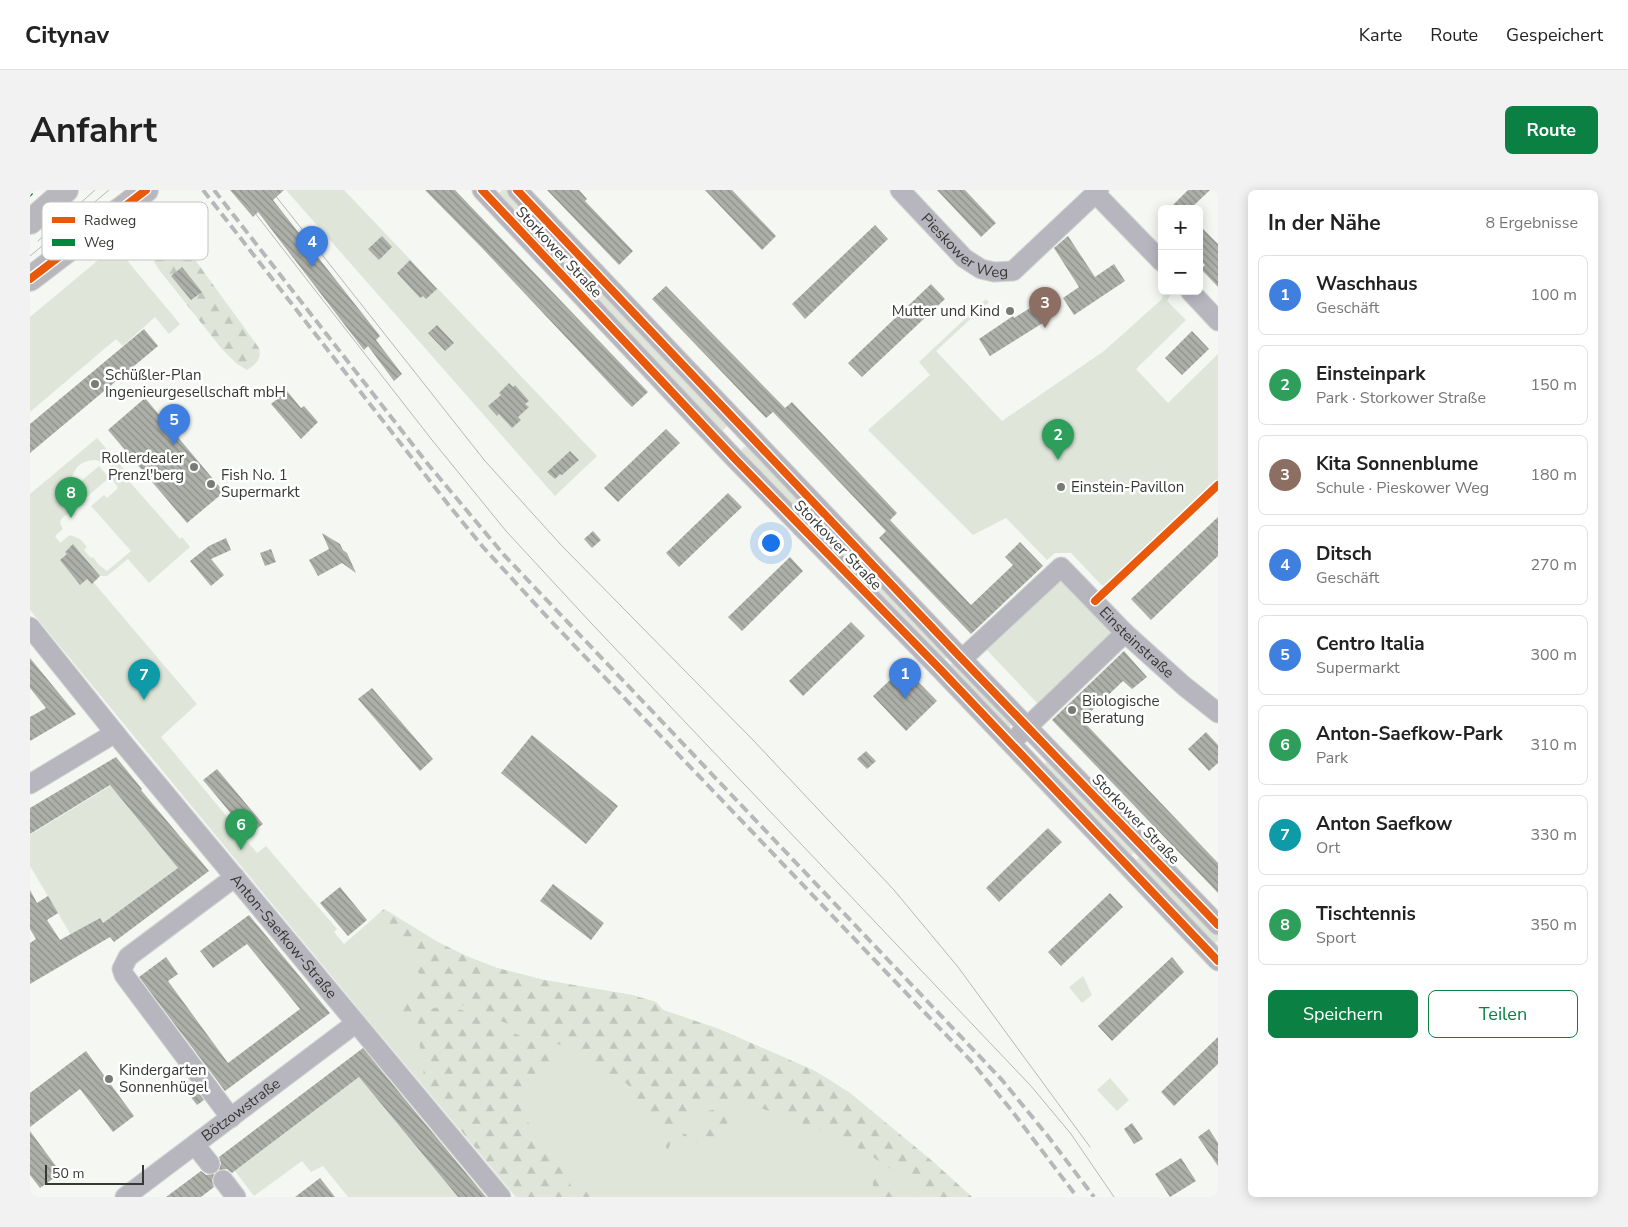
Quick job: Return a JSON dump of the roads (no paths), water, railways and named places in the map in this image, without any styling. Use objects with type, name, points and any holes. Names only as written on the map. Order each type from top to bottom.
[{"type":"main road","points":[[52,202],[66,190]]},
{"type":"main road","points":[[131,202],[146,190]]},
{"type":"main road","points":[[30,222],[42,211]]},
{"type":"main road","points":[[30,280],[56,260]]},
{"type":"street","name":"Storkower Straße","points":[[482,190],[732,455],[1011,743],[1218,961]]},
{"type":"street","name":"Storkower Straße","points":[[517,190],[962,659],[1218,925]]},
{"type":"street","name":"Pieskower Weg","points":[[900,190],[964,258],[981,269],[1003,272],[1013,271],[1097,192],[1158,258]]},
{"type":"street","points":[[1194,295],[1218,321]]},
{"type":"street","name":"Einsteinstraße","points":[[962,659],[1061,567],[1126,633],[1184,686],[1218,712]]},
{"type":"street","name":"Anton-Saefkow-Straße","points":[[30,627],[115,734],[500,1197]]},
{"type":"street","points":[[1011,743],[1126,633]]},
{"type":"street","points":[[30,784],[115,734]]},
{"type":"street","points":[[231,1118],[124,975],[122,969],[128,957],[235,877]]},
{"type":"street","name":"Bötzowstraße","points":[[125,1197],[356,1024]]},
{"type":"street","points":[[195,1145],[210,1164]]},
{"type":"street","points":[[223,1180],[236,1197]]},
{"type":"tram line","points":[[82,202],[95,190]]},
{"type":"tram line","points":[[95,202],[109,190]]},
{"type":"tram line","points":[[237,190],[432,440],[506,531],[1031,1086],[1071,1134],[1114,1197]]},
{"type":"tram line","points":[[271,190],[485,461],[562,546],[753,740],[894,890],[958,967],[1090,1147]]},
{"type":"tram line","points":[[38,241],[42,237]]},
{"type":"tram line","points":[[30,256],[42,246]]},
{"type":"railway","points":[[203,190],[483,547],[549,619],[971,1061],[1012,1111],[1077,1197]]},
{"type":"railway","points":[[214,190],[427,463],[504,555],[1002,1080],[1094,1197]]},
{"type":"place","name":"Ditsch","points":[[312,267]]},
{"type":"place","name":"Mutter und Kind","points":[[1010,311]]},
{"type":"place","name":"Kita Sonnenblume","points":[[1045,328]]},
{"type":"place","name":"Schüßler-Plan Ingenieurgesellschaft mbH","points":[[95,384]]},
{"type":"place","name":"Centro Italia","points":[[174,445]]},
{"type":"place","name":"Einsteinpark","points":[[1058,460]]},
{"type":"place","name":"Rollerdealer Prenzl'berg","points":[[194,467]]},
{"type":"place","name":"Fish No. 1 Supermarkt","points":[[211,484]]},
{"type":"place","name":"Einstein-Pavillon","points":[[1061,487]]},
{"type":"place","name":"Tischtennis","points":[[71,518]]},
{"type":"place","name":"Waschhaus","points":[[905,699]]},
{"type":"place","name":"Anton Saefkow","points":[[144,700]]},
{"type":"place","name":"Biologische Beratung","points":[[1072,710]]},
{"type":"place","name":"Anton-Saefkow-Park","points":[[241,850]]},
{"type":"place","name":"Kindergarten Sonnenhügel","points":[[109,1079]]}]
